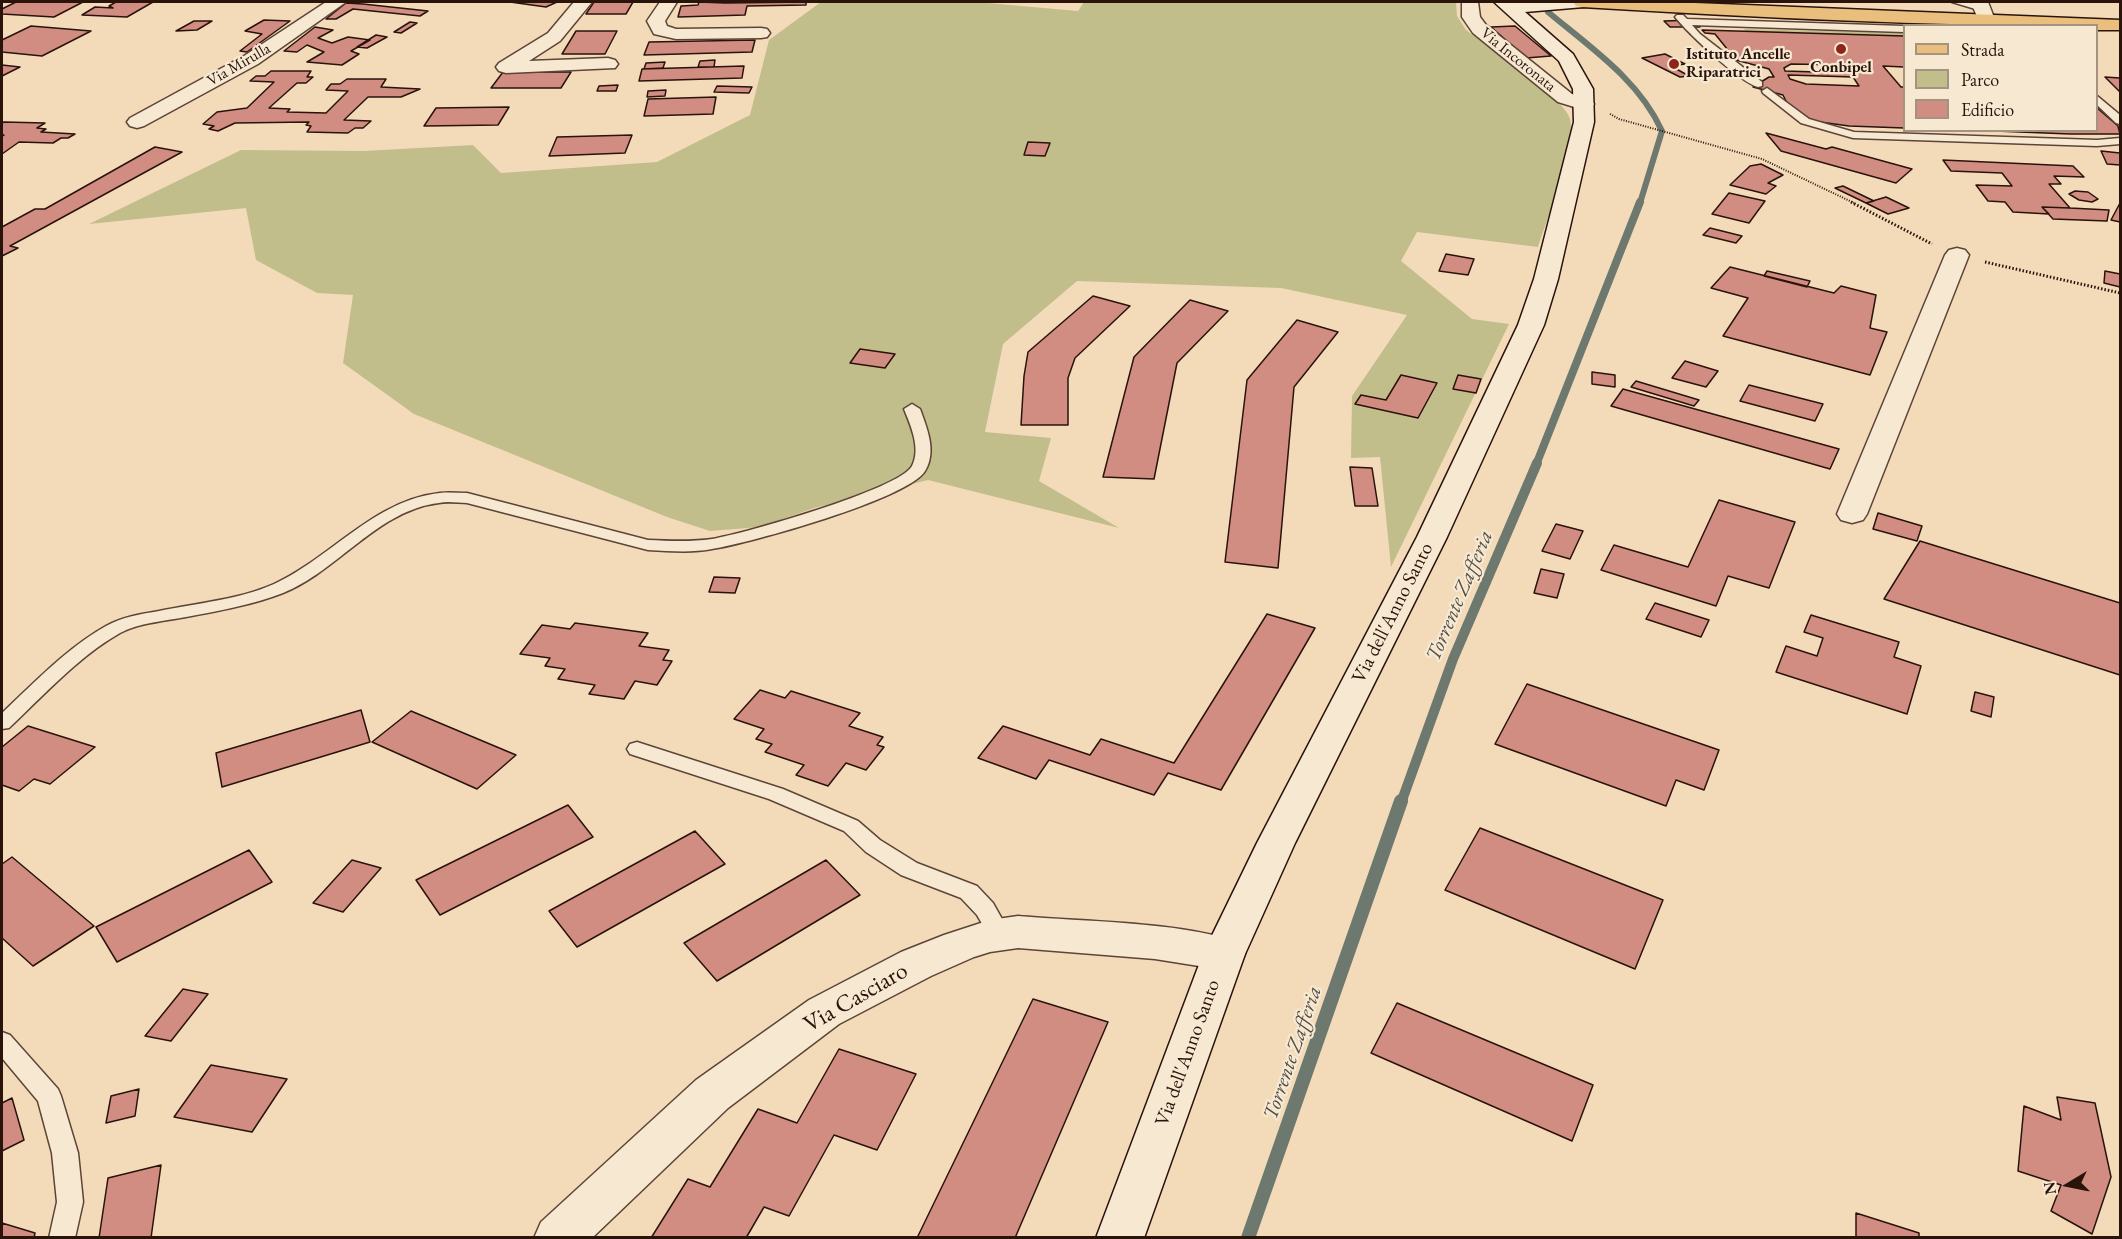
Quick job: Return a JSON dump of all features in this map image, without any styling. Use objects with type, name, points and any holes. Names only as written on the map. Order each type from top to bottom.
[{"type":"main road","points":[[1583,2],[1678,15],[1983,10],[2021,23],[2071,24]]},
{"type":"main road","points":[[2098,25],[2121,25]]},
{"type":"street","name":"Via Mirulla","points":[[137,122],[252,60],[337,2]]},
{"type":"street","points":[[583,2],[554,37],[506,67],[608,64]]},
{"type":"street","points":[[668,2],[656,21],[660,30],[676,34],[760,33]]},
{"type":"street","name":"Via Incoronata","points":[[1470,2],[1472,17],[1479,29],[1565,98],[1584,104]]},
{"type":"street","points":[[1507,5],[1583,2]]},
{"type":"street","name":"Via dell'Anno Santo","points":[[1120,1238],[1224,954],[1276,843],[1432,537],[1531,325],[1546,279],[1584,122],[1584,104],[1580,82],[1566,58],[1507,5]]},
{"type":"street","points":[[1852,514],[1957,255]]},
{"type":"street","name":"Via Casciaro","points":[[558,1238],[712,1094],[824,1012],[916,964],[959,946],[1018,932],[1120,940],[1224,954]]},
{"type":"lane","points":[[1957,2],[1983,10]]},
{"type":"lane","points":[[1678,15],[1710,27],[1903,29]]},
{"type":"lane","points":[[1678,15],[1696,36],[1805,121],[1852,135],[2097,143],[2121,141]]},
{"type":"lane","points":[[2098,99],[2121,121]]},
{"type":"lane","points":[[2,723],[87,648],[110,631],[143,620],[245,598],[279,588],[338,553],[395,511],[427,499],[448,496],[467,498],[669,548],[744,539],[896,486],[913,476],[922,462],[923,451],[921,431],[912,409]]},
{"type":"lane","points":[[637,749],[776,794],[850,826],[873,846],[909,869],[969,892],[985,909],[1000,935]]},
{"type":"lane","points":[[2,1042],[49,1096],[65,1153],[70,1202],[62,1238]]},
{"type":"path","points":[[1619,119],[1762,159],[1957,255],[2121,293]]},
{"type":"green space","points":[[821,2],[976,2],[1078,11],[1084,2],[1456,2],[1457,16],[1466,30],[1555,98],[1570,119],[1571,131],[1565,164],[1538,247],[1417,232],[1401,261],[1472,319],[1509,324],[1391,567],[1380,457],[1351,458],[1352,396],[1407,315],[1281,288],[1077,281],[1003,344],[985,432],[1051,438],[1039,481],[1119,528],[928,480],[814,508],[760,527],[710,531],[667,517],[414,414],[343,363],[353,295],[317,293],[256,260],[246,208],[89,224],[241,150],[364,151],[473,145],[501,173],[657,162],[750,115],[769,40]]},
{"type":"green space","points":[[1744,29],[1903,33],[1903,36],[1747,32]]},
{"type":"building","points":[[16,2],[83,2],[54,17],[2,14],[2,9]]},
{"type":"building","points":[[116,2],[153,2],[127,17],[82,15],[95,7],[113,8],[109,6]]},
{"type":"building","points":[[510,2],[557,2],[546,7]]},
{"type":"building","points":[[594,2],[633,2],[626,14],[586,14]]},
{"type":"building","points":[[699,2],[806,2],[806,5],[747,6],[745,15],[678,17],[681,6],[698,5]]},
{"type":"building","points":[[346,3],[428,11],[420,16],[353,9],[336,19],[326,19]]},
{"type":"building","points":[[264,20],[290,21],[247,52],[240,51],[262,34],[245,31]]},
{"type":"building","points":[[1695,20],[1700,27],[1670,27],[1664,21]]},
{"type":"building","points":[[194,21],[212,21],[197,30],[176,31]]},
{"type":"building","points":[[410,22],[417,23],[401,33],[394,32]]},
{"type":"building","points":[[31,26],[91,31],[42,56],[2,52],[2,40]]},
{"type":"building","points":[[1515,26],[1551,56],[1526,58],[1491,27]]},
{"type":"building","points":[[315,27],[333,30],[318,38],[332,43],[348,37],[370,40],[351,51],[359,54],[342,65],[307,62],[324,52],[307,45],[297,52],[284,51]]},
{"type":"building","points":[[1702,30],[1903,36],[1903,67],[1883,66],[1903,87],[1903,128],[1849,126],[1813,121],[1795,115],[1782,105],[1786,101],[1783,95],[1753,87],[1769,77],[1774,77],[1769,69],[1736,60],[1715,34],[1705,33]],"holes":[[[1791,64],[1844,65],[1849,73],[1785,71],[1784,68]],[[1788,75],[1853,77],[1859,86],[1806,84],[1790,79]]]},
{"type":"building","points":[[576,31],[617,31],[605,54],[562,54]]},
{"type":"building","points":[[376,35],[387,37],[367,48],[357,47]]},
{"type":"building","points":[[755,40],[752,52],[644,55],[649,42]]},
{"type":"building","points":[[1665,54],[1685,64],[1671,66],[1689,76],[1680,77],[1642,58]]},
{"type":"building","points":[[715,60],[714,67],[698,67],[700,61]]},
{"type":"building","points":[[665,62],[663,68],[644,69],[646,63]]},
{"type":"building","points":[[2,65],[20,67],[2,76]]},
{"type":"building","points":[[744,66],[742,78],[639,81],[642,69]]},
{"type":"building","points":[[271,71],[311,71],[307,77],[313,77],[306,83],[297,83],[269,108],[290,109],[287,112],[326,113],[348,91],[326,90],[331,84],[340,84],[347,79],[386,79],[381,87],[420,89],[401,97],[368,97],[344,120],[371,121],[363,128],[355,128],[348,133],[307,132],[311,126],[306,125],[309,122],[235,123],[218,131],[209,129],[214,126],[203,124],[217,112],[247,108],[274,82],[250,81],[256,76],[265,76]]},
{"type":"building","points":[[503,72],[571,72],[561,88],[491,88]]},
{"type":"building","points":[[2105,77],[2120,78],[2120,92]]},
{"type":"building","points":[[618,85],[616,91],[597,91],[599,86]]},
{"type":"building","points":[[717,86],[752,87],[749,93],[714,92]]},
{"type":"building","points":[[666,90],[665,96],[647,97],[648,91]]},
{"type":"building","points":[[716,97],[713,114],[644,116],[648,99]]},
{"type":"building","points":[[509,107],[498,125],[424,126],[436,108]]},
{"type":"building","points":[[2098,109],[2118,126],[2120,134],[2020,132],[2098,132]]},
{"type":"building","points":[[2,123],[45,123],[37,128],[46,129],[41,132],[75,134],[53,143],[19,142],[2,154],[2,136],[4,135],[2,135]]},
{"type":"building","points":[[1766,133],[1826,149],[1832,147],[1912,169],[1896,183],[1781,151]]},
{"type":"building","points":[[632,135],[625,153],[549,156],[557,137]]},
{"type":"building","points":[[1028,142],[1050,143],[1045,156],[1024,155]]},
{"type":"building","points":[[155,147],[182,152],[10,246],[18,248],[2,256],[2,227],[35,209],[45,209]]},
{"type":"building","points":[[2101,151],[2120,153],[2120,165],[2107,164]]},
{"type":"building","points":[[1943,160],[2073,166],[2084,177],[2054,176],[2061,184],[2049,184],[2070,208],[2042,207],[2049,214],[2013,212],[2005,202],[1988,201],[1976,185],[2012,186],[2002,173],[1951,171]]},
{"type":"building","points":[[1761,164],[1783,175],[1768,183],[1776,186],[1766,194],[1730,185],[1750,166]]},
{"type":"building","points":[[1843,186],[1874,201],[1866,203],[1835,188]]},
{"type":"building","points":[[2075,191],[2088,192],[2098,199],[2092,202],[2079,200],[2069,194]]},
{"type":"building","points":[[1729,193],[1765,201],[1749,223],[1712,214]]},
{"type":"building","points":[[1886,197],[1909,208],[1888,214],[1866,203]]},
{"type":"building","points":[[2120,203],[2120,222],[2111,220]]},
{"type":"building","points":[[2042,207],[2109,210],[2107,221],[2053,219]]},
{"type":"building","points":[[1710,228],[1742,236],[1736,243],[1703,235]]},
{"type":"building","points":[[1446,254],[1474,259],[1468,275],[1439,271]]},
{"type":"building","points":[[1730,267],[1834,293],[1841,286],[1876,295],[1870,328],[1887,332],[1870,375],[1723,336],[1748,298],[1711,288]]},
{"type":"building","points":[[1767,271],[1810,281],[1807,287],[1764,276]]},
{"type":"building","points":[[2105,271],[2120,274],[2120,287],[2104,283]]},
{"type":"building","points":[[1093,296],[1130,306],[1075,358],[1068,378],[1068,425],[1021,425],[1028,352]]},
{"type":"building","points":[[1190,300],[1228,311],[1177,363],[1154,479],[1103,477],[1134,357]]},
{"type":"building","points":[[1297,320],[1338,332],[1294,387],[1278,568],[1225,562],[1247,380]]},
{"type":"building","points":[[860,349],[895,354],[885,368],[850,363]]},
{"type":"building","points":[[1685,361],[1718,371],[1706,387],[1672,378]]},
{"type":"building","points":[[1592,372],[1615,375],[1615,387],[1592,384]]},
{"type":"building","points":[[1401,375],[1437,383],[1418,418],[1355,404],[1361,395],[1386,400]]},
{"type":"building","points":[[1458,375],[1481,379],[1476,393],[1453,389]]},
{"type":"building","points":[[1636,381],[1699,400],[1694,406],[1631,387]]},
{"type":"building","points":[[1749,385],[1823,404],[1815,421],[1740,401]]},
{"type":"building","points":[[1623,389],[1839,449],[1830,469],[1611,406]]},
{"type":"building","points":[[1350,467],[1372,468],[1378,506],[1355,506]]},
{"type":"building","points":[[1719,500],[1795,522],[1769,588],[1728,576],[1716,606],[1601,570],[1614,545],[1688,567]]},
{"type":"building","points":[[1878,513],[1922,526],[1917,541],[1873,529]]},
{"type":"building","points":[[1556,524],[1583,531],[1570,559],[1542,551]]},
{"type":"building","points":[[1920,541],[2120,603],[2120,675],[1884,599]]},
{"type":"building","points":[[1541,569],[1564,574],[1557,598],[1534,593]]},
{"type":"building","points":[[714,577],[740,578],[735,593],[709,592]]},
{"type":"building","points":[[1655,603],[1709,620],[1701,637],[1646,619]]},
{"type":"building","points":[[1267,614],[1315,628],[1221,790],[1168,773],[1154,795],[1049,760],[1036,779],[978,758],[1003,726],[1090,755],[1101,739],[1174,763]]},
{"type":"building","points":[[1811,615],[1899,642],[1894,657],[1921,666],[1907,714],[1776,672],[1786,646],[1817,656],[1823,638],[1804,632]]},
{"type":"building","points":[[575,623],[648,633],[639,646],[669,650],[663,660],[672,661],[657,685],[635,681],[624,699],[589,694],[595,685],[558,679],[565,669],[545,666],[550,658],[520,654],[542,625],[570,629]]},
{"type":"building","points":[[1527,684],[1719,750],[1704,790],[1676,780],[1666,806],[1495,744]]},
{"type":"building","points":[[760,690],[785,698],[791,691],[860,713],[849,726],[883,737],[877,745],[884,747],[866,770],[846,763],[828,786],[796,775],[804,765],[765,752],[772,744],[756,739],[764,729],[734,719]]},
{"type":"building","points":[[1975,692],[1994,697],[1991,717],[1971,711]]},
{"type":"building","points":[[361,710],[370,742],[222,787],[216,753]]},
{"type":"building","points":[[411,711],[516,755],[477,789],[372,742]]},
{"type":"building","points":[[28,726],[95,747],[50,784],[34,779],[19,791],[2,785],[2,747]]},
{"type":"building","points":[[568,805],[593,837],[440,915],[416,880]]},
{"type":"building","points":[[1480,828],[1663,900],[1635,969],[1445,890]]},
{"type":"building","points":[[695,831],[725,864],[577,947],[549,911]]},
{"type":"building","points":[[249,850],[272,882],[117,962],[96,927]]},
{"type":"building","points":[[12,857],[94,926],[33,966],[2,938],[2,864]]},
{"type":"building","points":[[352,860],[381,868],[343,912],[313,903]]},
{"type":"building","points":[[826,860],[860,895],[717,981],[684,943]]},
{"type":"building","points":[[183,989],[208,994],[171,1041],[145,1036]]},
{"type":"building","points":[[1033,999],[1108,1022],[1015,1238],[917,1238]]},
{"type":"building","points":[[1397,1003],[1593,1085],[1572,1141],[1371,1053]]},
{"type":"building","points":[[839,1049],[916,1074],[877,1150],[834,1135],[789,1216],[764,1207],[746,1238],[651,1238],[688,1179],[710,1187],[758,1109],[797,1123]]},
{"type":"building","points":[[211,1065],[287,1079],[252,1132],[174,1117]]},
{"type":"building","points":[[139,1089],[135,1116],[106,1123],[111,1096]]},
{"type":"building","points":[[2057,1097],[2095,1103],[2111,1177],[2092,1234],[2051,1211],[2061,1185],[2018,1171],[2024,1106],[2061,1120]]},
{"type":"building","points":[[12,1098],[24,1140],[2,1151],[2,1103]]},
{"type":"building","points":[[161,1165],[151,1238],[99,1238],[108,1178]]},
{"type":"building","points":[[1856,1213],[1919,1233],[1919,1238],[1856,1238]]},
{"type":"building","points":[[2,1223],[35,1233],[34,1238],[2,1238]]},
{"type":"waterway","name":"Torrente Zafferia","points":[[1548,12],[1627,80],[1652,113],[1662,131],[1640,203]]},
{"type":"waterway","name":"Torrente Zafferia","points":[[1536,465],[1640,202]]},
{"type":"waterway","name":"Torrente Zafferia","points":[[1401,803],[1453,659],[1537,463]]},
{"type":"waterway","name":"Torrente Zafferia","points":[[1248,1238],[1401,801]]},
{"type":"place","name":"Conbipel","points":[[1841,49]]},
{"type":"place","name":"Istituto Ancelle Riparatrici","points":[[1674,64]]}]
